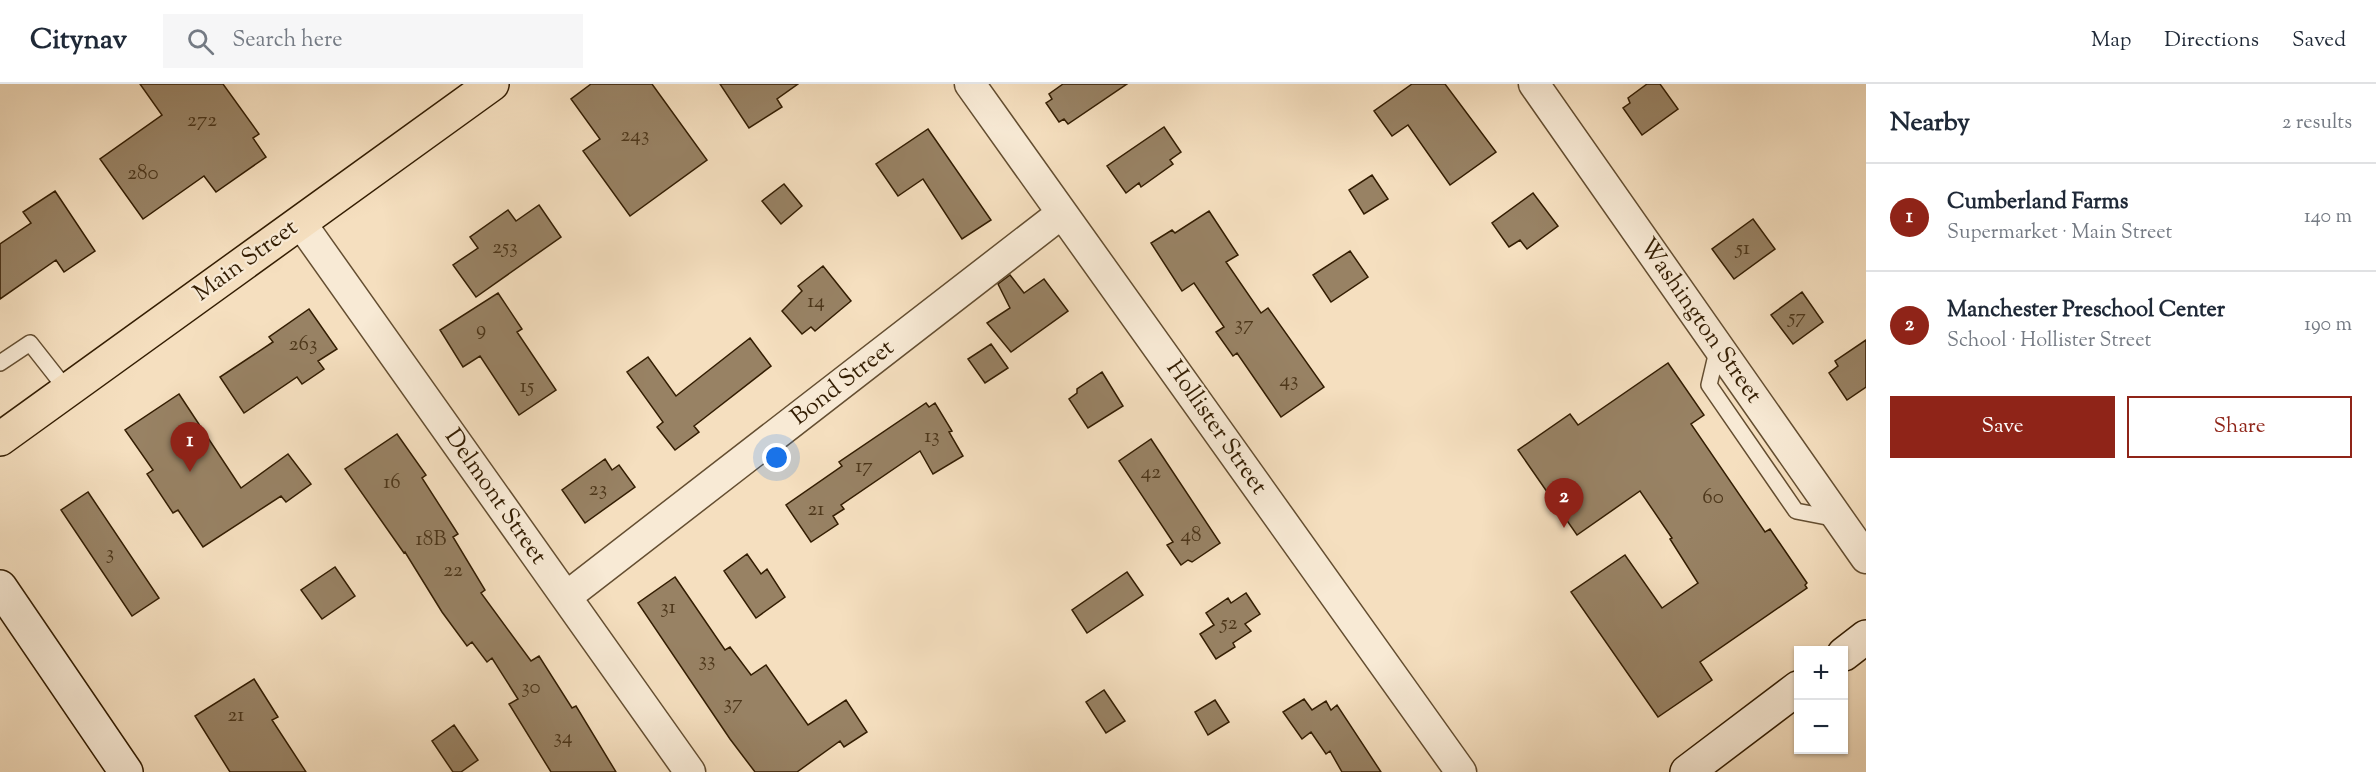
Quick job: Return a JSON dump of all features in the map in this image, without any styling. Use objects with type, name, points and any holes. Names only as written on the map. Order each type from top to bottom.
[{"type":"main road","name":"Main Street","points":[[0,439],[300,222],[477,88]]},
{"type":"main road","points":[[0,586],[126,772]]},
{"type":"main road","points":[[1848,651],[1866,637]]},
{"type":"main road","points":[[1687,772],[1794,691]]},
{"type":"street","name":"Hollister Street","points":[[970,84],[1461,772]]},
{"type":"street","name":"Washington Street","points":[[1534,84],[1866,558]]},
{"type":"street","name":"Bond Street","points":[[566,597],[1062,213]]},
{"type":"street","name":"Delmont Street","points":[[300,222],[690,772]]},
{"type":"lane","points":[[0,363],[30,343],[67,390]]},
{"type":"building","points":[[140,84],[223,84],[259,134],[253,138],[266,157],[216,192],[204,176],[143,219],[100,159],[162,115]]},
{"type":"building","points":[[591,84],[652,84],[707,160],[630,216],[583,151],[600,139],[571,99]]},
{"type":"building","points":[[720,84],[798,84],[777,99],[782,107],[749,128]]},
{"type":"building","points":[[1063,84],[1127,84],[1068,124],[1064,119],[1059,122],[1046,103],[1052,99],[1049,94]]},
{"type":"building","points":[[1412,84],[1445,84],[1496,152],[1450,185],[1408,125],[1392,136],[1374,111]]},
{"type":"building","points":[[1647,84],[1660,84],[1678,109],[1642,135],[1623,108],[1630,103],[1628,98]]},
{"type":"building","points":[[1164,127],[1181,152],[1170,160],[1173,164],[1141,187],[1139,183],[1126,193],[1107,166]]},
{"type":"building","points":[[928,129],[991,220],[962,239],[923,179],[898,196],[876,164]]},
{"type":"building","points":[[1372,175],[1388,199],[1364,214],[1349,190]]},
{"type":"building","points":[[784,184],[802,206],[781,224],[762,201]]},
{"type":"building","points":[[55,191],[95,251],[64,272],[56,260],[0,299],[0,244],[31,223],[23,212]]},
{"type":"building","points":[[1533,193],[1558,226],[1527,249],[1520,240],[1509,247],[1492,223]]},
{"type":"building","points":[[539,205],[561,237],[476,297],[453,265],[478,248],[470,237],[508,210],[516,221]]},
{"type":"building","points":[[1209,211],[1238,255],[1226,262],[1261,313],[1268,308],[1324,387],[1281,417],[1237,353],[1233,356],[1216,332],[1224,327],[1194,283],[1182,291],[1151,243],[1172,230],[1175,233]]},
{"type":"building","points":[[1753,219],[1775,249],[1734,279],[1712,249]]},
{"type":"building","points":[[1350,251],[1368,277],[1331,302],[1313,275]]},
{"type":"building","points":[[823,266],[851,301],[815,331],[811,327],[802,334],[782,311],[802,291],[798,286]]},
{"type":"building","points":[[1010,275],[1024,293],[1044,279],[1068,311],[1011,352],[987,323],[1010,308],[998,284]]},
{"type":"building","points":[[1802,292],[1823,322],[1793,344],[1771,315]]},
{"type":"building","points":[[498,293],[522,329],[517,332],[556,390],[519,415],[480,356],[463,367],[440,330]]},
{"type":"building","points":[[309,309],[337,349],[318,361],[324,369],[302,384],[297,377],[244,413],[220,377],[273,342],[269,337]]},
{"type":"building","points":[[750,338],[771,366],[694,426],[699,432],[675,450],[657,427],[663,422],[627,372],[648,357],[676,396]]},
{"type":"building","points":[[1866,340],[1866,387],[1847,400],[1829,373],[1838,366],[1835,361]]},
{"type":"building","points":[[991,344],[1008,368],[985,383],[968,359]]},
{"type":"building","points":[[1668,363],[1704,415],[1691,424],[1765,532],[1770,529],[1807,583],[1805,585],[1807,588],[1700,662],[1712,680],[1658,717],[1571,592],[1625,555],[1662,608],[1698,583],[1670,539],[1672,538],[1640,491],[1577,535],[1518,450],[1570,414],[1578,425]]},
{"type":"building","points":[[1102,372],[1123,406],[1088,428],[1069,399],[1077,393],[1077,389]]},
{"type":"building","points":[[179,394],[241,488],[288,454],[311,484],[286,502],[281,496],[203,547],[178,510],[173,513],[147,474],[153,470],[125,430]]},
{"type":"building","points":[[926,403],[929,407],[935,403],[952,431],[949,432],[963,456],[933,474],[920,451],[841,505],[844,509],[833,516],[838,524],[811,542],[786,505],[842,466],[839,462]]},
{"type":"building","points":[[397,434],[426,475],[422,478],[458,534],[453,537],[485,590],[481,593],[531,661],[539,656],[572,708],[576,706],[616,772],[551,772],[509,704],[518,699],[492,658],[487,662],[472,642],[467,646],[442,612],[405,552],[345,469]]},
{"type":"building","points":[[1151,439],[1220,543],[1192,562],[1188,560],[1181,565],[1167,545],[1173,542],[1119,461]]},
{"type":"building","points":[[605,459],[612,470],[619,465],[635,487],[585,523],[562,490]]},
{"type":"building","points":[[88,492],[159,598],[132,616],[61,510]]},
{"type":"building","points":[[747,554],[761,574],[767,569],[785,597],[756,618],[724,571]]},
{"type":"building","points":[[335,567],[355,596],[322,619],[301,590]]},
{"type":"building","points":[[1127,572],[1143,595],[1087,633],[1072,610]]},
{"type":"building","points":[[675,577],[725,650],[730,647],[751,675],[766,665],[808,725],[846,700],[867,732],[844,747],[840,741],[797,772],[755,772],[638,603]]},
{"type":"building","points":[[1246,593],[1260,614],[1245,624],[1251,631],[1233,643],[1235,647],[1216,659],[1200,634],[1214,625],[1206,613],[1228,598],[1231,603]]},
{"type":"building","points":[[254,679],[278,717],[272,720],[306,772],[230,772],[195,716]]},
{"type":"building","points":[[1104,690],[1125,721],[1106,733],[1086,702]]},
{"type":"building","points":[[1304,699],[1312,710],[1326,701],[1331,710],[1337,705],[1381,772],[1342,772],[1330,751],[1326,754],[1311,732],[1302,739],[1283,712]]},
{"type":"building","points":[[1215,700],[1229,722],[1208,735],[1195,712]]},
{"type":"building","points":[[454,725],[478,760],[461,772],[453,772],[432,741]]},
{"type":"place","name":"Cumberland Farms","points":[[190,472]]},
{"type":"place","name":"Manchester Preschool Center","points":[[1564,528]]}]
